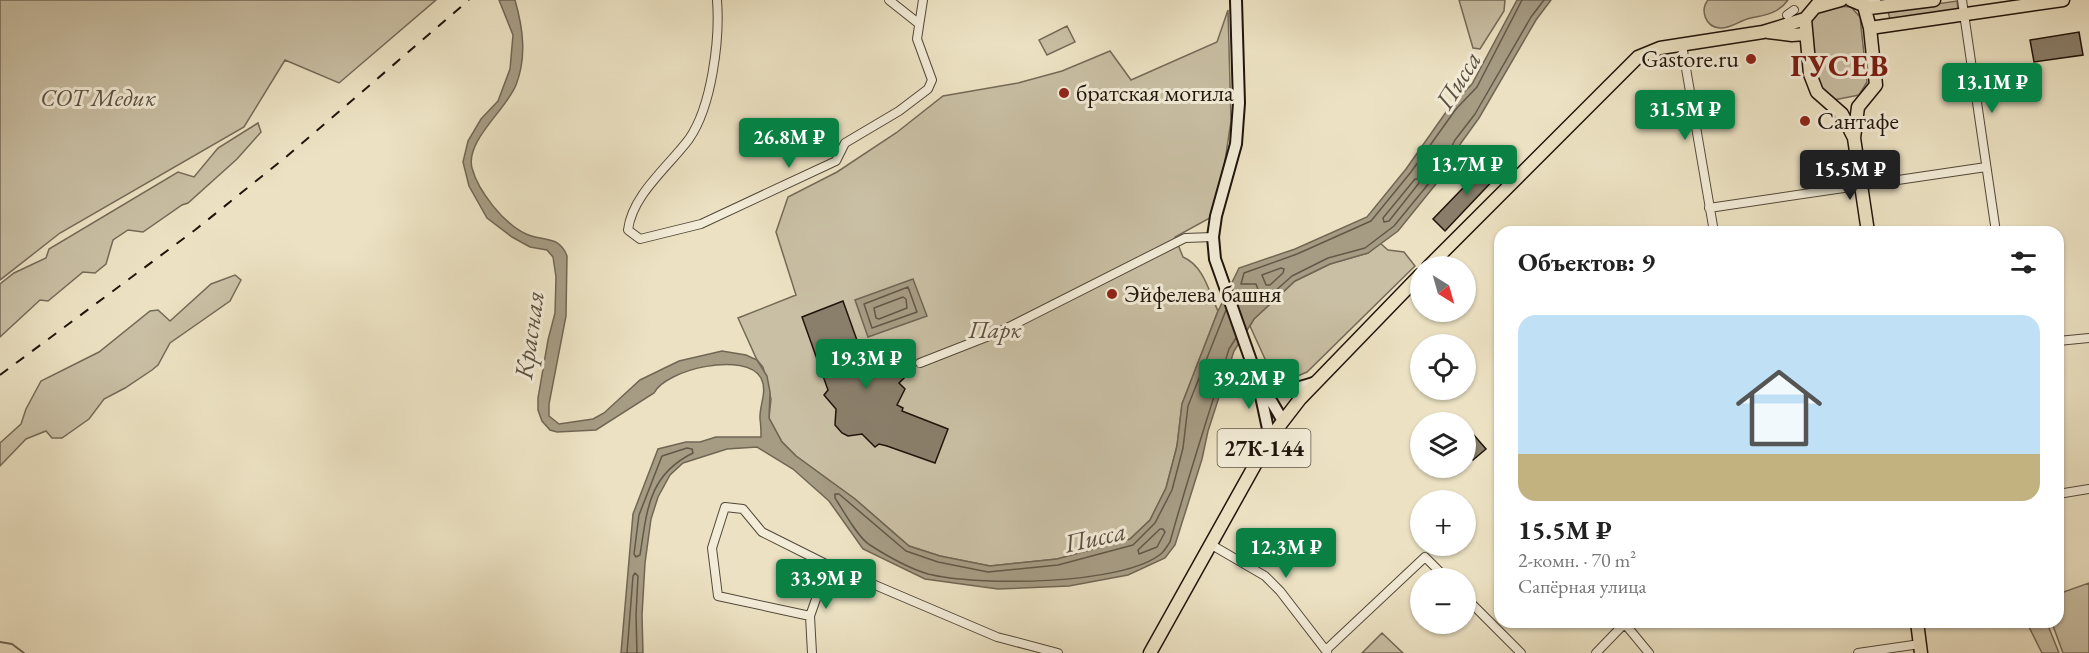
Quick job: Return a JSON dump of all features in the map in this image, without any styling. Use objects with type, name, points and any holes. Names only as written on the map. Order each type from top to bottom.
[{"type":"main road","points":[[1236,0],[1239,103],[1236,144],[1216,216],[1213,237],[1215,259],[1221,281],[1256,375],[1270,438]]},
{"type":"main road","points":[[1439,256],[1628,65],[1649,51],[1763,32],[1805,19],[1818,3],[1847,0],[1878,8],[1934,0]]},
{"type":"main road","points":[[1870,28],[2063,0]]},
{"type":"main road","points":[[1865,3],[1876,84],[1856,111],[1854,138],[1867,226]]},
{"type":"main road","points":[[1805,19],[1805,34],[1813,83],[1822,99],[1842,114],[1854,138]]},
{"type":"main road","points":[[1763,32],[1805,34]]},
{"type":"main road","points":[[1832,105],[1865,99]]},
{"type":"main road","name":"27К-144","points":[[1150,653],[1270,438],[1300,399],[1410,285]]},
{"type":"main road","points":[[1256,375],[1273,387],[1282,390],[1296,389],[1319,380]]},
{"type":"main road","points":[[1256,375],[1283,421]]},
{"type":"main road","points":[[1918,628],[1921,648]]},
{"type":"street","points":[[717,0],[715,53],[705,105],[689,138],[665,165],[631,212],[628,230],[634,237],[640,239],[701,224],[836,161],[845,143],[899,111],[928,89],[932,80],[917,39],[923,0]]},
{"type":"street","points":[[889,0],[918,23]]},
{"type":"street","points":[[1865,3],[1875,7],[1877,6],[1876,0]]},
{"type":"street","points":[[1962,0],[1995,226]]},
{"type":"street","points":[[1786,15],[1794,10]]},
{"type":"street","points":[[1682,45],[1713,226]]},
{"type":"street","points":[[1709,208],[1862,187],[1986,166]]},
{"type":"street","points":[[920,363],[999,332],[1185,238],[1213,237]]},
{"type":"street","points":[[2064,340],[2089,338]]},
{"type":"street","points":[[2064,493],[2089,489]]},
{"type":"street","points":[[810,616],[718,597],[712,548],[725,507],[743,509],[762,532],[828,565],[997,637],[1058,653]]},
{"type":"street","points":[[1210,544],[1265,576],[1280,591],[1327,651],[1410,571]]},
{"type":"street","points":[[1414,568],[1425,557],[1436,568]]},
{"type":"street","points":[[812,653],[810,616],[828,565]]},
{"type":"street","points":[[1476,608],[1494,626]]},
{"type":"street","points":[[1496,628],[1521,653]]},
{"type":"street","points":[[1596,653],[1621,628]]},
{"type":"street","points":[[1630,628],[1649,653]]},
{"type":"street","points":[[1858,653],[1921,648]]},
{"type":"green space","name":"СОТ Медик","points":[[0,0],[436,0],[339,83],[285,60],[244,127],[60,233],[0,280]]},
{"type":"green space","points":[[1459,0],[1505,0],[1504,11],[1480,49],[1473,48]]},
{"type":"green space","points":[[1708,0],[1788,0],[1774,12],[1723,28],[1711,25],[1705,17],[1704,8]]},
{"type":"green space","points":[[1957,1],[1958,10],[1890,20],[1888,11]]},
{"type":"green space","points":[[1838,6],[1851,7],[1860,17],[1867,82],[1859,95],[1834,100],[1816,86],[1809,16],[1815,11]]},
{"type":"green space","name":"Парк","points":[[1228,10],[1231,121],[1217,214],[1175,237],[1183,257],[1201,273],[1218,311],[1182,404],[1177,446],[1166,488],[1150,520],[1130,539],[1104,548],[1057,559],[990,566],[940,556],[909,546],[855,499],[796,456],[782,442],[769,418],[771,399],[763,367],[757,360],[738,318],[796,295],[776,232],[788,197],[837,172],[896,133],[943,96],[1018,83],[1062,71],[1110,51],[1131,80],[1217,42]]},
{"type":"green space","points":[[1067,26],[1075,42],[1047,55],[1039,40]]},
{"type":"green space","points":[[258,123],[261,132],[237,159],[188,203],[143,232],[128,230],[113,240],[106,264],[95,273],[83,272],[48,301],[40,300],[0,337],[0,284],[14,273],[46,258],[49,249],[178,172],[194,177],[218,148]]},
{"type":"green space","points":[[1380,243],[1388,250],[1404,252],[1410,260],[1410,271],[1307,372],[1293,378],[1271,372],[1250,326],[1254,319],[1295,281],[1330,264],[1368,253]]},
{"type":"green space","points":[[235,275],[241,280],[230,301],[170,343],[158,365],[152,370],[104,399],[89,419],[62,438],[52,438],[46,431],[26,439],[0,466],[0,443],[21,424],[41,381],[99,352],[150,311],[158,310],[170,321],[211,284]]},
{"type":"green space","points":[[2089,583],[2089,653],[2063,653],[2054,628],[2064,628],[2064,592]]},
{"type":"green space","points":[[2030,628],[2049,628],[2059,653],[2042,653]]},
{"type":"green space","points":[[1382,633],[1403,653],[1362,653]]},
{"type":"water","points":[[499,0],[515,0],[522,32],[522,64],[511,95],[480,136],[471,158],[472,168],[486,196],[509,223],[526,234],[555,242],[564,249],[567,256],[566,316],[549,404],[549,416],[559,424],[593,419],[604,413],[640,380],[679,361],[722,351],[746,355],[757,360],[767,376],[770,392],[769,418],[782,442],[796,456],[855,499],[909,546],[940,556],[990,566],[1057,559],[1130,539],[1150,520],[1166,488],[1177,446],[1182,404],[1218,311],[1239,268],[1295,249],[1367,217],[1406,169],[1451,105],[1472,84],[1517,0],[1551,0],[1536,20],[1444,174],[1398,231],[1368,253],[1330,264],[1295,281],[1254,319],[1234,351],[1175,545],[1165,558],[1128,575],[1069,586],[998,589],[925,579],[863,549],[829,501],[793,469],[757,447],[727,449],[683,463],[670,475],[658,497],[651,519],[645,563],[642,615],[643,653],[621,653],[633,514],[658,449],[716,437],[761,437],[760,414],[763,383],[753,370],[740,366],[706,366],[661,384],[654,393],[596,430],[557,432],[550,430],[542,421],[538,410],[538,398],[555,313],[556,277],[553,257],[547,250],[530,247],[512,237],[487,218],[469,186],[463,162],[468,141],[481,119],[498,101],[510,69],[513,35]]},
{"type":"water","points":[[913,279],[927,316],[868,337],[855,300]]},
{"type":"building","points":[[2079,32],[2083,55],[2034,62],[2030,40]]},
{"type":"building","points":[[1489,161],[1500,173],[1445,231],[1433,219]]},
{"type":"building","points":[[843,301],[869,374],[881,368],[888,372],[893,368],[904,378],[899,383],[905,389],[897,405],[903,408],[902,411],[948,429],[935,463],[887,446],[879,444],[875,447],[862,434],[848,436],[835,425],[836,409],[824,395],[828,390],[802,317]]},
{"type":"building","points":[[1476,438],[1486,449],[1476,457]]},
{"type":"waterway","points":[[0,642],[12,644],[24,653]]},
{"type":"railway","points":[[0,375],[195,230],[286,157],[469,0]]},
{"type":"place","name":"Gastore.ru","points":[[1751,59]]},
{"type":"place","name":"братская могила","points":[[1064,93]]},
{"type":"place","name":"Сантафе","points":[[1805,121]]},
{"type":"place","name":"Эйфелева башня","points":[[1112,294]]},
{"type":"district","name":"ГУСЕВ","points":[[1840,66]]},
{"type":"water label","name":"Писса","points":[[1458,80]]},
{"type":"water label","name":"Красная","points":[[529,335]]},
{"type":"water label","name":"Писса","points":[[1095,537]]}]
